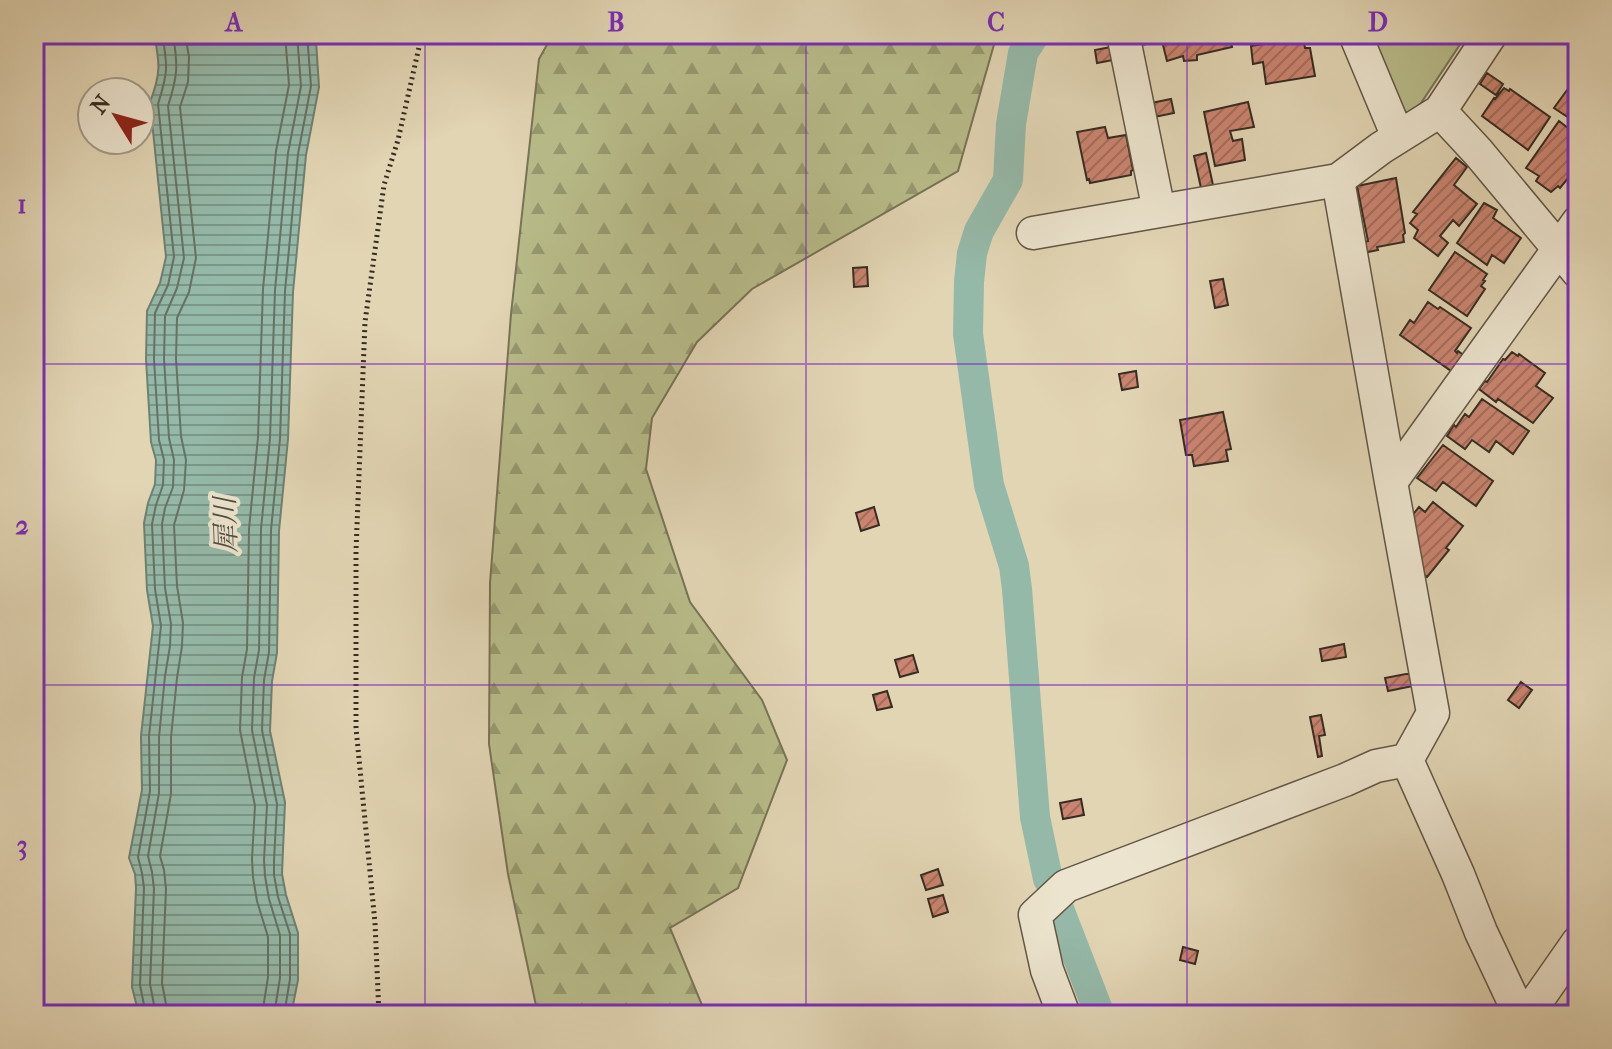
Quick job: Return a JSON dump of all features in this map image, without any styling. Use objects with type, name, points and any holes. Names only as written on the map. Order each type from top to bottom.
[{"type":"street","points":[[1123,34],[1159,211]]},
{"type":"street","points":[[1355,34],[1398,137]]},
{"type":"street","points":[[1033,233],[1338,180],[1381,148],[1440,111],[1491,34]]},
{"type":"street","points":[[1440,111],[1568,261]]},
{"type":"street","points":[[1338,180],[1433,713],[1407,760]]},
{"type":"street","points":[[1391,482],[1568,261],[1578,222]]},
{"type":"street","points":[[1064,1015],[1047,970],[1035,915],[1066,886],[1376,766],[1407,760]]},
{"type":"street","points":[[1407,760],[1520,1015]]},
{"type":"street","points":[[1527,1015],[1578,942]]},
{"type":"path","points":[[379,1015],[375,923],[356,728],[356,551],[365,322],[384,185],[398,140],[422,34]]},
{"type":"green space","points":[[553,34],[997,34],[958,171],[752,289],[697,342],[652,418],[646,469],[690,602],[762,700],[787,760],[738,888],[670,928],[704,1010],[709,1015],[538,1015],[508,874],[489,744],[490,583],[511,314],[539,59]]},
{"type":"green space","points":[[1368,34],[1467,34],[1421,103],[1409,115],[1396,105]]},
{"type":"water","name":"犀川","points":[[154,34],[314,34],[316,41],[319,87],[306,155],[293,292],[288,439],[279,531],[277,653],[272,681],[270,731],[285,802],[282,874],[298,933],[298,980],[291,1015],[139,1015],[132,987],[136,888],[129,858],[142,790],[141,736],[153,626],[147,590],[144,523],[155,484],[156,460],[151,442],[146,359],[147,311],[160,283],[166,257],[156,156],[157,53]]},
{"type":"building","points":[[1138,34],[1229,34],[1232,47],[1197,55],[1197,60],[1184,61],[1183,56],[1167,61],[1162,41],[1141,45]]},
{"type":"building","points":[[1303,37],[1305,48],[1310,48],[1315,76],[1266,84],[1263,62],[1253,64],[1251,46]]},
{"type":"building","points":[[1111,47],[1113,60],[1097,63],[1095,50]]},
{"type":"building","points":[[1487,73],[1503,84],[1496,95],[1480,84]]},
{"type":"building","points":[[1578,75],[1578,124],[1554,108]]},
{"type":"building","points":[[1504,88],[1550,117],[1528,150],[1482,116]]},
{"type":"building","points":[[1171,99],[1174,113],[1154,117],[1151,103]]},
{"type":"building","points":[[1248,102],[1254,127],[1230,131],[1233,141],[1242,139],[1245,160],[1215,166],[1204,112]]},
{"type":"building","points":[[1559,121],[1578,136],[1578,158],[1574,164],[1577,167],[1560,188],[1558,186],[1551,192],[1536,181],[1539,176],[1526,168]]},
{"type":"building","points":[[1105,127],[1108,138],[1126,135],[1133,170],[1131,175],[1090,183],[1077,132]]},
{"type":"building","points":[[1206,153],[1213,185],[1201,188],[1194,156]]},
{"type":"building","points":[[1456,158],[1467,167],[1454,185],[1477,204],[1459,226],[1453,220],[1440,236],[1448,243],[1438,256],[1414,238],[1418,230],[1410,223],[1417,214],[1413,212]]},
{"type":"building","points":[[1396,178],[1404,242],[1363,253],[1361,243],[1368,241],[1357,186]]},
{"type":"building","points":[[1484,203],[1497,210],[1493,218],[1521,238],[1504,263],[1492,255],[1487,265],[1457,243]]},
{"type":"building","points":[[1455,252],[1487,274],[1481,286],[1485,289],[1467,316],[1429,290]]},
{"type":"building","points":[[867,267],[868,286],[854,287],[853,268]]},
{"type":"building","points":[[1223,279],[1228,305],[1215,308],[1210,281]]},
{"type":"building","points":[[1428,302],[1471,328],[1455,351],[1466,357],[1454,373],[1400,335],[1410,320],[1414,323]]},
{"type":"building","points":[[1512,352],[1545,373],[1536,386],[1553,398],[1533,423],[1479,389]]},
{"type":"building","points":[[1136,371],[1138,387],[1122,390],[1119,374]]},
{"type":"building","points":[[1482,399],[1529,431],[1513,454],[1496,441],[1489,452],[1472,440],[1465,449],[1447,436],[1465,414],[1469,417]]},
{"type":"building","points":[[1223,412],[1231,449],[1226,450],[1228,461],[1194,466],[1192,455],[1186,455],[1180,420]]},
{"type":"building","points":[[1443,445],[1493,481],[1476,506],[1443,482],[1436,491],[1417,478]]},
{"type":"building","points":[[1433,502],[1463,526],[1446,548],[1449,550],[1427,577],[1413,566],[1406,533],[1415,522],[1410,518],[1419,507],[1425,512]]},
{"type":"building","points":[[874,507],[879,525],[861,531],[856,513]]},
{"type":"building","points":[[1344,644],[1346,657],[1322,661],[1320,649]]},
{"type":"building","points":[[913,655],[918,672],[900,677],[895,660]]},
{"type":"building","points":[[1411,674],[1413,686],[1388,691],[1385,678]]},
{"type":"building","points":[[1521,682],[1532,690],[1519,708],[1508,700]]},
{"type":"building","points":[[887,691],[892,707],[877,710],[873,695]]},
{"type":"building","points":[[1321,715],[1325,735],[1319,736],[1322,756],[1318,757],[1310,717]]},
{"type":"building","points":[[1081,799],[1084,815],[1063,819],[1060,803]]},
{"type":"building","points":[[938,869],[943,885],[926,890],[921,875]]},
{"type":"building","points":[[943,895],[948,912],[933,917],[928,899]]},
{"type":"building","points":[[1183,947],[1198,951],[1195,964],[1180,960]]},
{"type":"waterway","points":[[1035,34],[1023,53],[1011,124],[1008,180],[979,231],[972,253],[968,334],[989,485],[1014,566],[1035,817],[1048,879]]},
{"type":"waterway","points":[[1059,909],[1100,1015]]}]
